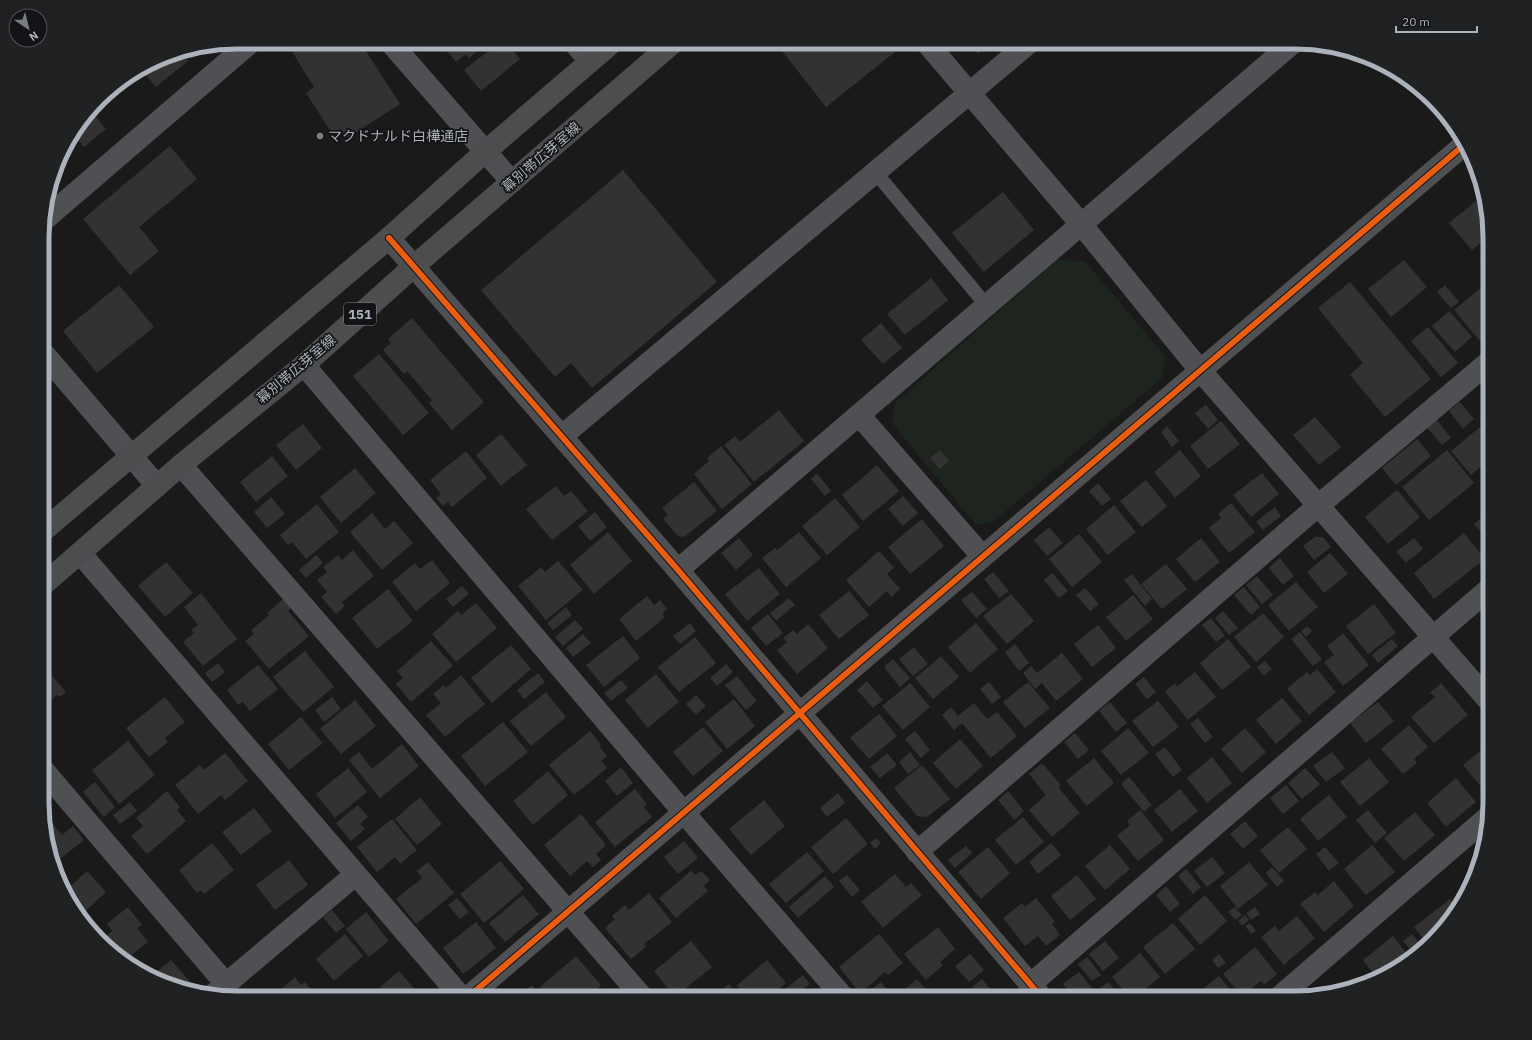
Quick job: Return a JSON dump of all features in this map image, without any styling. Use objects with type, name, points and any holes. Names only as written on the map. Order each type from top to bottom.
[{"type":"main road","name":"151","points":[[49,526],[389,238],[486,151],[605,49]]},
{"type":"main road","name":"幕別帯広芽室線","points":[[49,580],[181,464],[304,365],[412,267],[666,49]]},
{"type":"street","points":[[51,214],[243,49]]},
{"type":"street","points":[[396,49],[512,182]]},
{"type":"street","points":[[932,49],[1081,224],[1200,368],[1483,694]]},
{"type":"street","points":[[562,436],[1022,49]]},
{"type":"street","points":[[678,570],[860,416],[1286,49]]},
{"type":"street","points":[[466,991],[569,912],[685,814],[1200,368],[1461,148]]},
{"type":"street","points":[[389,238],[412,267],[562,436],[678,570],[800,715],[1037,991],[1432,637],[1483,594]]},
{"type":"street","points":[[49,360],[157,486]]},
{"type":"street","points":[[304,365],[685,814],[838,991]]},
{"type":"street","points":[[917,852],[1319,505],[1483,367]]},
{"type":"street","points":[[860,416],[982,556]]},
{"type":"street","points":[[181,464],[637,991]]},
{"type":"street","points":[[80,553],[455,991]]},
{"type":"street","points":[[49,777],[220,990],[355,875]]},
{"type":"street","points":[[1286,991],[1482,822]]},
{"type":"lane","points":[[574,49],[587,64]]},
{"type":"lane","points":[[876,173],[987,306]]},
{"type":"shaded area","points":[[1057,260],[1085,261],[1165,356],[1162,378],[993,522],[976,525],[892,423],[895,403]]},
{"type":"building","points":[[365,49],[400,104],[347,138],[341,129],[333,135],[306,93],[314,87],[291,50]]},
{"type":"building","points":[[446,49],[480,49],[469,58],[466,54],[456,62]]},
{"type":"building","points":[[491,49],[512,49],[520,59],[481,91],[464,70]]},
{"type":"building","points":[[780,49],[893,49],[895,52],[826,107]]},
{"type":"building","points":[[974,49],[984,49],[978,54]]},
{"type":"building","points":[[199,53],[192,59],[189,55]]},
{"type":"building","points":[[184,57],[188,61],[156,87],[145,73],[165,63]]},
{"type":"building","points":[[94,115],[106,129],[84,147],[78,140],[74,143]]},
{"type":"building","points":[[170,146],[197,179],[139,227],[159,251],[130,275],[83,219]]},
{"type":"building","points":[[1469,164],[1473,177],[1465,167]]},
{"type":"building","points":[[623,170],[717,282],[592,388],[571,363],[555,377],[481,290]]},
{"type":"building","points":[[1003,192],[1034,230],[984,272],[952,233]]},
{"type":"building","points":[[1479,199],[1483,225],[1483,241],[1472,250],[1449,223]]},
{"type":"building","points":[[1483,259],[1483,267],[1479,262]]},
{"type":"building","points":[[1404,260],[1427,287],[1391,317],[1368,289]]},
{"type":"building","points":[[931,278],[948,300],[905,335],[887,314]]},
{"type":"building","points":[[1350,282],[1431,379],[1385,417],[1350,375],[1363,363],[1318,308]]},
{"type":"building","points":[[119,285],[154,327],[97,373],[63,331]]},
{"type":"building","points":[[1445,285],[1459,302],[1451,308],[1437,292]]},
{"type":"building","points":[[1482,287],[1483,339],[1480,341],[1454,310]]},
{"type":"building","points":[[1449,311],[1472,337],[1455,352],[1432,326]]},
{"type":"building","points":[[412,318],[484,402],[452,430],[429,403],[432,400],[407,371],[404,374],[383,350],[391,343],[388,339]]},
{"type":"building","points":[[881,323],[902,348],[883,364],[861,340]]},
{"type":"building","points":[[1428,327],[1458,363],[1441,377],[1411,341]]},
{"type":"building","points":[[379,354],[429,413],[403,435],[353,376]]},
{"type":"building","points":[[1460,402],[1474,419],[1463,429],[1449,411]]},
{"type":"building","points":[[1206,405],[1218,420],[1208,429],[1195,413]]},
{"type":"building","points":[[779,410],[804,441],[754,482],[724,445],[735,436],[740,442]]},
{"type":"building","points":[[1315,417],[1341,447],[1319,465],[1293,435]]},
{"type":"building","points":[[1437,420],[1451,438],[1442,445],[1427,428]]},
{"type":"building","points":[[1221,421],[1240,444],[1208,469],[1190,446]]},
{"type":"building","points":[[303,424],[322,448],[296,470],[276,445]]},
{"type":"building","points":[[1167,426],[1179,441],[1172,447],[1161,432]]},
{"type":"building","points":[[1480,427],[1483,431],[1483,465],[1471,475],[1451,451]]},
{"type":"building","points":[[501,434],[527,465],[501,486],[476,455]]},
{"type":"building","points":[[1417,439],[1431,456],[1396,485],[1382,468]]},
{"type":"building","points":[[721,446],[752,484],[722,509],[694,474],[709,461],[707,458]]},
{"type":"building","points":[[940,450],[949,461],[940,469],[930,458]]},
{"type":"building","points":[[1180,450],[1201,476],[1175,498],[1154,472]]},
{"type":"building","points":[[1447,450],[1474,483],[1429,520],[1402,487]]},
{"type":"building","points":[[466,451],[487,478],[452,507],[448,502],[443,506],[436,498],[441,494],[430,480]]},
{"type":"building","points":[[272,456],[288,476],[256,502],[240,482]]},
{"type":"building","points":[[877,465],[899,491],[863,521],[842,495]]},
{"type":"building","points":[[355,468],[376,493],[341,523],[320,497]]},
{"type":"building","points":[[817,473],[831,491],[825,496],[811,479]]},
{"type":"building","points":[[1262,473],[1279,494],[1251,517],[1233,495]]},
{"type":"building","points":[[1146,480],[1167,506],[1142,527],[1120,501]]},
{"type":"building","points":[[694,482],[717,511],[684,537],[678,536],[663,519],[668,515],[662,508]]},
{"type":"building","points":[[1098,483],[1111,499],[1102,506],[1089,491]]},
{"type":"building","points":[[556,486],[564,496],[571,491],[588,511],[552,540],[526,509]]},
{"type":"building","points":[[1397,490],[1420,517],[1388,544],[1365,517]]},
{"type":"building","points":[[903,496],[918,513],[903,526],[888,509]]},
{"type":"building","points":[[271,497],[285,514],[267,528],[254,512]]},
{"type":"building","points":[[835,498],[860,527],[827,555],[802,526]]},
{"type":"building","points":[[1231,503],[1255,532],[1229,553],[1209,528],[1221,518],[1218,514]]},
{"type":"building","points":[[317,504],[339,532],[306,559],[292,542],[288,545],[280,535]]},
{"type":"building","points":[[1114,505],[1136,532],[1108,555],[1086,529]]},
{"type":"building","points":[[1275,507],[1281,516],[1263,530],[1256,522]]},
{"type":"building","points":[[595,512],[607,527],[590,541],[578,526]]},
{"type":"building","points":[[372,513],[385,529],[394,521],[413,543],[382,570],[350,532]]},
{"type":"building","points":[[1483,517],[1483,535],[1474,524]]},
{"type":"building","points":[[922,519],[944,546],[910,574],[888,547]]},
{"type":"building","points":[[1049,527],[1063,543],[1047,556],[1034,540]]},
{"type":"building","points":[[608,532],[632,561],[594,594],[570,565]]},
{"type":"building","points":[[799,532],[821,558],[786,587],[762,558],[775,548],[777,550]]},
{"type":"building","points":[[1464,533],[1483,557],[1483,561],[1434,599],[1414,573]]},
{"type":"building","points":[[1079,534],[1102,562],[1072,587],[1049,559]]},
{"type":"building","points":[[1315,537],[1323,537],[1331,547],[1314,560],[1303,546]]},
{"type":"building","points":[[739,538],[753,555],[736,570],[721,553]]},
{"type":"building","points":[[1201,538],[1220,562],[1195,582],[1176,559]]},
{"type":"building","points":[[1414,538],[1423,549],[1406,563],[1396,552]]},
{"type":"building","points":[[353,550],[374,576],[342,602],[345,606],[336,614],[321,597],[327,592],[317,580],[327,572],[323,567],[338,555],[342,560]]},
{"type":"building","points":[[879,551],[894,568],[887,574],[900,589],[891,597],[887,591],[869,607],[846,580]]},
{"type":"building","points":[[1330,553],[1348,574],[1324,593],[1307,572]]},
{"type":"building","points":[[316,555],[323,563],[306,578],[299,570]]},
{"type":"building","points":[[1280,558],[1294,576],[1283,585],[1269,568]]},
{"type":"building","points":[[432,560],[450,583],[416,611],[392,582],[415,563],[420,569]]},
{"type":"building","points":[[558,561],[583,590],[546,620],[518,586],[541,567],[545,572]]},
{"type":"building","points":[[166,562],[193,593],[165,617],[138,586]]},
{"type":"building","points":[[1166,564],[1187,589],[1162,609],[1141,584]]},
{"type":"building","points":[[759,568],[780,594],[747,621],[725,594]]},
{"type":"building","points":[[993,572],[1009,591],[999,598],[984,579]]},
{"type":"building","points":[[1052,573],[1068,591],[1059,598],[1044,580]]},
{"type":"building","points":[[1132,574],[1152,599],[1145,606],[1124,580]]},
{"type":"building","points":[[1257,576],[1273,595],[1262,604],[1246,585]]},
{"type":"building","points":[[1296,582],[1318,607],[1289,631],[1268,605]]},
{"type":"building","points":[[462,586],[469,594],[453,607],[446,599]]},
{"type":"building","points":[[1244,587],[1260,607],[1251,615],[1234,595]]},
{"type":"building","points":[[1085,588],[1099,604],[1090,611],[1076,595]]},
{"type":"building","points":[[388,589],[413,621],[377,649],[352,618]]},
{"type":"building","points":[[849,591],[869,615],[839,639],[819,615]]},
{"type":"building","points":[[972,592],[987,609],[976,618],[961,600]]},
{"type":"building","points":[[201,593],[237,639],[203,666],[183,642],[194,633],[191,630],[198,625],[184,607]]},
{"type":"building","points":[[1011,594],[1034,621],[1007,644],[983,616]]},
{"type":"building","points":[[1133,595],[1153,619],[1126,641],[1106,617]]},
{"type":"building","points":[[647,596],[654,605],[660,600],[667,609],[662,614],[665,617],[636,641],[619,619]]},
{"type":"building","points":[[284,598],[292,607],[288,611],[309,636],[269,669],[245,641],[254,634],[251,630],[269,615],[267,613]]},
{"type":"building","points":[[789,598],[795,605],[776,621],[770,613]]},
{"type":"building","points":[[476,603],[497,628],[456,662],[432,634],[458,611],[461,615]]},
{"type":"building","points":[[1374,604],[1396,633],[1368,654],[1346,626]]},
{"type":"building","points":[[566,607],[572,615],[553,630],[547,623]]},
{"type":"building","points":[[1223,611],[1238,628],[1229,635],[1215,618]]},
{"type":"building","points":[[1263,613],[1284,637],[1256,662],[1234,637]]},
{"type":"building","points":[[768,614],[783,633],[766,646],[751,628]]},
{"type":"building","points":[[1211,618],[1225,636],[1216,642],[1202,625]]},
{"type":"building","points":[[575,620],[583,629],[563,646],[555,637]]},
{"type":"building","points":[[690,623],[696,631],[680,644],[673,636]]},
{"type":"building","points":[[976,623],[998,649],[970,673],[948,647]]},
{"type":"building","points":[[808,624],[828,648],[797,674],[777,650],[787,642],[783,638],[793,630],[797,634]]},
{"type":"building","points":[[1098,625],[1116,648],[1092,667],[1074,644]]},
{"type":"building","points":[[1307,626],[1312,631],[1306,637],[1301,631]]},
{"type":"building","points":[[1300,632],[1322,659],[1313,666],[1291,639]]},
{"type":"building","points":[[1343,633],[1369,665],[1343,686],[1324,662],[1334,655],[1327,646]]},
{"type":"building","points":[[583,634],[591,643],[573,657],[566,648]]},
{"type":"building","points":[[623,636],[640,658],[604,687],[586,665]]},
{"type":"building","points":[[695,637],[716,663],[679,692],[658,667]]},
{"type":"building","points":[[1228,639],[1251,667],[1222,690],[1200,663]]},
{"type":"building","points":[[1392,639],[1398,646],[1378,663],[1372,655]]},
{"type":"building","points":[[431,641],[453,666],[411,702],[396,684],[403,678],[397,671]]},
{"type":"building","points":[[1015,644],[1029,663],[1019,671],[1005,652]]},
{"type":"building","points":[[511,645],[531,669],[492,703],[471,678]]},
{"type":"building","points":[[914,647],[928,664],[913,676],[899,659]]},
{"type":"building","points":[[305,651],[334,687],[303,712],[273,677]]},
{"type":"building","points":[[1062,653],[1083,679],[1056,701],[1042,683],[1035,689],[1023,673],[1031,666],[1037,673]]},
{"type":"building","points":[[941,656],[959,677],[933,699],[915,678]]},
{"type":"building","points":[[893,659],[910,678],[900,687],[884,667]]},
{"type":"building","points":[[1265,661],[1272,669],[1264,676],[1257,667]]},
{"type":"building","points":[[218,663],[225,672],[212,682],[205,673]]},
{"type":"building","points":[[726,664],[733,672],[717,686],[710,678]]},
{"type":"building","points":[[258,665],[278,689],[250,711],[243,702],[238,705],[227,690]]},
{"type":"building","points":[[1317,669],[1336,692],[1309,715],[1287,689],[1307,672],[1310,675]]},
{"type":"building","points":[[49,672],[66,692],[60,697],[57,695],[49,702]]},
{"type":"building","points":[[1195,672],[1216,697],[1188,720],[1165,692],[1175,683],[1177,687]]},
{"type":"building","points":[[538,673],[545,682],[524,699],[517,690]]},
{"type":"building","points":[[656,674],[679,702],[648,728],[625,700]]},
{"type":"building","points":[[461,675],[485,704],[445,737],[426,715],[441,703],[433,694],[444,685],[446,688]]},
{"type":"building","points":[[737,676],[757,701],[746,710],[725,685]]},
{"type":"building","points":[[1144,677],[1156,692],[1147,699],[1135,684]]},
{"type":"building","points":[[621,680],[628,688],[611,701],[604,693]]},
{"type":"building","points":[[867,681],[883,700],[873,708],[857,690]]},
{"type":"building","points":[[989,682],[1001,697],[992,704],[980,689]]},
{"type":"building","points":[[1028,682],[1050,708],[1025,728],[1003,702]]},
{"type":"building","points":[[910,683],[930,707],[903,730],[882,706]]},
{"type":"building","points":[[1441,683],[1468,715],[1434,743],[1411,717],[1435,697],[1430,693]]},
{"type":"building","points":[[546,692],[566,717],[531,746],[510,721]]},
{"type":"building","points":[[696,695],[706,706],[696,715],[686,704]]},
{"type":"building","points":[[165,697],[185,722],[165,738],[168,742],[149,757],[126,728]]},
{"type":"building","points":[[332,697],[341,709],[324,722],[315,710]]},
{"type":"building","points":[[1282,698],[1302,721],[1276,744],[1256,720]]},
{"type":"building","points":[[734,699],[755,726],[727,749],[705,722]]},
{"type":"building","points":[[355,700],[376,726],[341,754],[320,729]]},
{"type":"building","points":[[1158,701],[1179,727],[1153,747],[1132,721]]},
{"type":"building","points":[[1110,702],[1127,723],[1116,732],[1099,711]]},
{"type":"building","points":[[1378,702],[1394,721],[1366,743],[1350,723]]},
{"type":"building","points":[[974,703],[987,719],[997,712],[1017,736],[991,758],[962,723],[954,730],[942,715],[951,707],[958,716]]},
{"type":"building","points":[[879,714],[897,736],[869,759],[850,738]]},
{"type":"building","points":[[301,717],[323,743],[289,770],[268,744]]},
{"type":"building","points":[[1198,718],[1213,737],[1205,743],[1190,724]]},
{"type":"building","points":[[503,722],[528,752],[485,786],[461,756]]},
{"type":"building","points":[[1409,725],[1428,747],[1414,759],[1417,763],[1403,774],[1381,749]]},
{"type":"building","points":[[703,727],[723,751],[693,776],[673,752]]},
{"type":"building","points":[[1128,728],[1149,753],[1121,775],[1101,751]]},
{"type":"building","points":[[1245,728],[1266,752],[1242,773],[1221,749]]},
{"type":"building","points":[[590,731],[601,745],[599,746],[607,756],[601,761],[607,768],[574,795],[549,765]]},
{"type":"building","points":[[915,731],[930,750],[921,758],[905,739]]},
{"type":"building","points":[[1075,733],[1089,750],[1078,759],[1064,742]]},
{"type":"building","points":[[960,739],[983,766],[956,789],[933,763]]},
{"type":"building","points":[[128,741],[155,775],[119,804],[92,770]]},
{"type":"building","points":[[402,744],[419,766],[380,798],[349,760],[359,752],[372,769]]},
{"type":"building","points":[[1165,747],[1182,770],[1173,777],[1155,754]]},
{"type":"building","points":[[1483,749],[1483,789],[1463,765]]},
{"type":"building","points":[[910,752],[920,765],[908,774],[899,762]]},
{"type":"building","points":[[1332,752],[1345,768],[1326,782],[1313,766]]},
{"type":"building","points":[[225,753],[248,781],[225,800],[221,795],[198,814],[175,785],[200,765],[204,770]]},
{"type":"building","points":[[887,753],[897,765],[880,778],[870,767]]},
{"type":"building","points":[[1212,757],[1232,783],[1207,803],[1187,778]]},
{"type":"building","points":[[1094,758],[1114,783],[1087,806],[1066,781]]},
{"type":"building","points":[[1369,758],[1389,782],[1360,806],[1340,782]]},
{"type":"building","points":[[1042,763],[1061,785],[1058,787],[1080,813],[1052,837],[1029,810],[1046,795],[1029,774]]},
{"type":"building","points":[[922,765],[950,799],[927,817],[917,816],[894,788]]},
{"type":"building","points":[[621,767],[633,783],[617,796],[605,781]]},
{"type":"building","points":[[348,768],[367,792],[335,818],[316,794]]},
{"type":"building","points":[[1305,768],[1320,784],[1302,799],[1288,783]]},
{"type":"building","points":[[548,771],[568,795],[533,825],[513,801]]},
{"type":"building","points":[[1129,777],[1152,805],[1144,812],[1121,784]]},
{"type":"building","points":[[1456,778],[1476,802],[1446,827],[1427,803]]},
{"type":"building","points":[[95,782],[115,807],[104,817],[83,792]]},
{"type":"building","points":[[1286,785],[1299,801],[1283,814],[1270,798]]},
{"type":"building","points":[[635,789],[647,804],[644,807],[652,817],[615,847],[595,822]]},
{"type":"building","points":[[1180,789],[1198,811],[1172,832],[1154,810]]},
{"type":"building","points":[[167,791],[180,807],[177,810],[186,821],[147,854],[131,836],[143,826],[136,818]]},
{"type":"building","points":[[1008,791],[1024,811],[1014,820],[998,800]]},
{"type":"building","points":[[838,793],[845,803],[827,817],[820,808]]},
{"type":"building","points":[[1329,795],[1347,817],[1318,841],[1300,819]]},
{"type":"building","points":[[420,797],[442,824],[417,845],[395,819]]},
{"type":"building","points":[[764,800],[785,826],[751,855],[729,829]]},
{"type":"building","points":[[130,802],[137,811],[120,824],[113,815]]},
{"type":"building","points":[[358,805],[368,817],[360,824],[365,829],[351,841],[336,823]]},
{"type":"building","points":[[254,808],[272,831],[241,855],[222,832]]},
{"type":"building","points":[[1140,810],[1164,840],[1138,861],[1117,836],[1130,825],[1127,821]]},
{"type":"building","points":[[1368,810],[1387,833],[1375,843],[1356,820]]},
{"type":"building","points":[[1415,812],[1435,835],[1404,861],[1384,838]]},
{"type":"building","points":[[581,814],[606,845],[596,854],[601,860],[593,867],[587,861],[570,876],[544,845]]},
{"type":"building","points":[[1023,817],[1044,842],[1016,865],[995,840]]},
{"type":"building","points":[[846,818],[868,844],[833,874],[811,847]]},
{"type":"building","points":[[392,819],[417,850],[400,864],[395,857],[377,872],[357,847]]},
{"type":"building","points":[[50,820],[62,835],[73,826],[84,840],[61,858],[56,852]]},
{"type":"building","points":[[1245,821],[1258,836],[1243,849],[1230,834]]},
{"type":"building","points":[[1288,827],[1307,849],[1279,873],[1260,850]]},
{"type":"building","points":[[876,838],[881,843],[875,849],[870,843]]},
{"type":"building","points":[[684,841],[698,858],[678,874],[664,857]]},
{"type":"building","points":[[212,843],[234,870],[204,894],[201,890],[197,893],[179,870]]},
{"type":"building","points":[[1051,843],[1061,855],[1038,874],[1029,862]]},
{"type":"building","points":[[1110,845],[1130,869],[1105,890],[1085,866]]},
{"type":"building","points":[[1372,845],[1395,872],[1366,895],[1344,869]]},
{"type":"building","points":[[966,846],[972,853],[955,868],[948,860]]},
{"type":"building","points":[[988,847],[1010,873],[981,899],[958,872]]},
{"type":"building","points":[[1325,847],[1339,863],[1329,871],[1316,854]]},
{"type":"building","points":[[807,852],[824,871],[786,903],[769,884]]},
{"type":"building","points":[[1212,857],[1225,873],[1207,887],[1194,871]]},
{"type":"building","points":[[289,860],[308,885],[275,910],[256,885]]},
{"type":"building","points":[[500,861],[524,889],[484,923],[460,894]]},
{"type":"building","points":[[428,862],[454,893],[416,924],[396,899],[422,878],[417,871]]},
{"type":"building","points":[[1249,862],[1268,885],[1238,909],[1220,886]]},
{"type":"building","points":[[1272,867],[1284,881],[1277,887],[1266,873]]},
{"type":"building","points":[[1186,869],[1201,887],[1193,894],[1178,876]]},
{"type":"building","points":[[87,871],[106,892],[84,912],[69,888]]},
{"type":"building","points":[[691,871],[695,875],[701,871],[710,880],[704,886],[708,891],[676,918],[659,898]]},
{"type":"building","points":[[895,874],[906,887],[911,883],[922,895],[883,928],[861,902]]},
{"type":"building","points":[[847,875],[860,890],[852,897],[839,881]]},
{"type":"building","points":[[1077,875],[1096,899],[1070,920],[1051,896]]},
{"type":"building","points":[[825,876],[834,887],[798,918],[789,907]]},
{"type":"building","points":[[1334,881],[1354,906],[1324,932],[1300,904],[1315,892],[1318,895]]},
{"type":"building","points":[[1166,886],[1180,904],[1170,912],[1156,895]]},
{"type":"building","points":[[649,893],[672,922],[644,944],[646,947],[631,959],[605,928],[615,919],[612,916],[625,905],[629,910]]},
{"type":"building","points":[[523,895],[539,914],[505,942],[489,923]]},
{"type":"building","points":[[1205,895],[1227,921],[1200,945],[1178,919]]},
{"type":"building","points":[[457,898],[469,912],[460,919],[448,905]]},
{"type":"building","points":[[1036,898],[1055,922],[1052,924],[1060,935],[1046,946],[1038,936],[1025,946],[1003,918],[1022,903],[1025,907]]},
{"type":"building","points":[[1450,899],[1453,903],[1436,927],[1424,940],[1414,927]]},
{"type":"building","points":[[128,907],[142,925],[137,928],[148,942],[130,957],[105,937],[112,931],[107,924]]},
{"type":"building","points":[[1235,907],[1242,915],[1236,920],[1228,912]]},
{"type":"building","points":[[1255,907],[1260,914],[1251,920],[1246,913]]},
{"type":"building","points":[[332,910],[345,926],[336,933],[323,917]]},
{"type":"building","points":[[366,912],[389,941],[369,957],[346,929]]},
{"type":"building","points":[[1245,915],[1249,920],[1242,926],[1238,921]]},
{"type":"building","points":[[1297,916],[1315,938],[1284,965],[1261,937],[1275,926],[1279,931]]},
{"type":"building","points":[[476,922],[496,948],[463,974],[443,948]]},
{"type":"building","points":[[1173,923],[1195,949],[1165,974],[1143,947]]},
{"type":"building","points":[[1250,923],[1256,931],[1251,934],[1245,926]]},
{"type":"building","points":[[938,927],[955,949],[940,962],[943,965],[926,980],[904,954]]},
{"type":"building","points":[[345,934],[363,956],[334,981],[316,959]]},
{"type":"building","points":[[879,934],[903,963],[888,975],[885,972],[862,991],[858,991],[839,967]]},
{"type":"building","points":[[1412,934],[1420,943],[1411,950],[1403,941]]},
{"type":"building","points":[[1393,936],[1407,954],[1389,966],[1374,974],[1363,960]]},
{"type":"building","points":[[691,941],[712,967],[682,991],[670,991],[654,971]]},
{"type":"building","points":[[1105,941],[1119,958],[1103,971],[1089,954]]},
{"type":"building","points":[[1255,947],[1277,974],[1264,985],[1261,981],[1248,991],[1238,991],[1223,974]]},
{"type":"building","points":[[1140,953],[1160,977],[1143,991],[1124,991],[1112,977]]},
{"type":"building","points":[[970,954],[984,970],[969,982],[955,966]]},
{"type":"building","points":[[1219,954],[1226,963],[1218,968],[1212,960]]},
{"type":"building","points":[[576,956],[601,985],[594,991],[543,991],[540,987]]},
{"type":"building","points":[[1087,957],[1101,975],[1092,981],[1078,964]]},
{"type":"building","points":[[171,960],[193,985],[189,985],[156,973]]},
{"type":"building","points":[[767,960],[786,983],[776,991],[742,991],[737,985]]},
{"type":"building","points":[[399,971],[416,991],[376,991]]},
{"type":"building","points":[[1079,972],[1093,989],[1091,991],[1069,991],[1063,984]]},
{"type":"building","points":[[803,975],[810,984],[801,991],[787,991],[785,989]]},
{"type":"building","points":[[1219,976],[1231,991],[1201,991]]},
{"type":"building","points":[[295,977],[301,985],[305,982],[312,991],[279,991]]},
{"type":"building","points":[[917,979],[927,991],[902,991]]},
{"type":"building","points":[[982,979],[992,991],[967,991]]},
{"type":"building","points":[[881,982],[888,991],[869,991]]},
{"type":"building","points":[[1108,982],[1115,991],[1097,991]]},
{"type":"building","points":[[729,984],[734,991],[721,991]]},
{"type":"building","points":[[532,985],[537,991],[525,991]]},
{"type":"cycle path","points":[[475,991],[1461,148]]},
{"type":"cycle path","points":[[389,238],[678,570],[1036,991]]},
{"type":"place","name":"マクドナルド白樺通店","points":[[320,136]]}]
